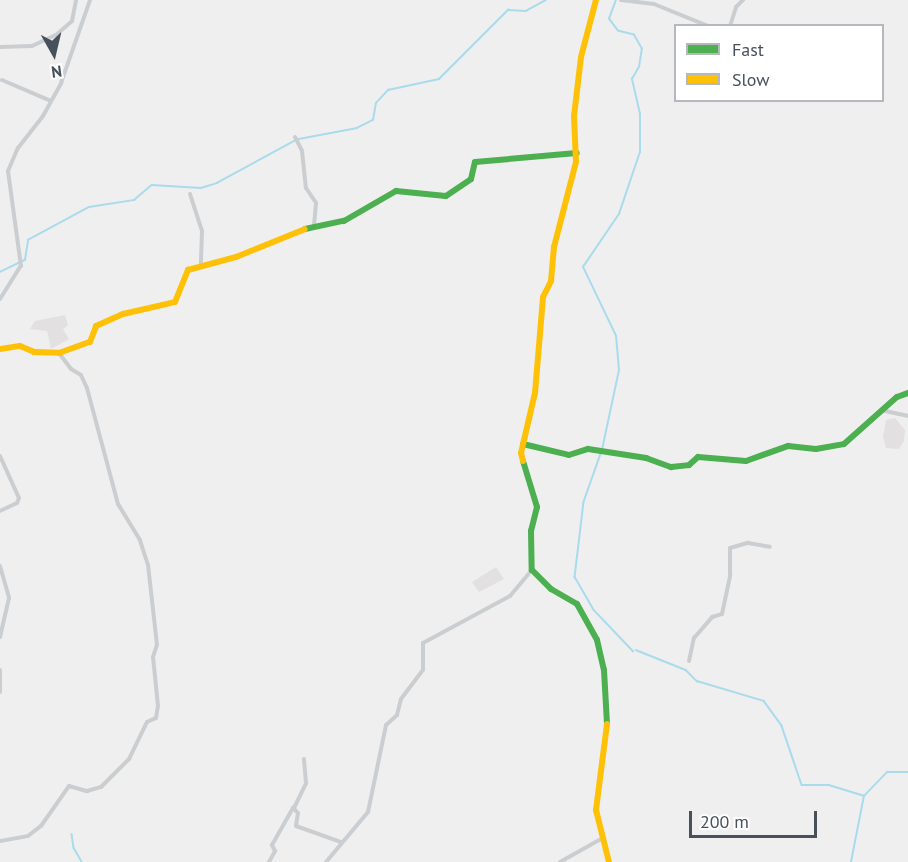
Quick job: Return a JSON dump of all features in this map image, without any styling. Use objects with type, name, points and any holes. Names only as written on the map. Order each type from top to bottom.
[{"type":"street","points":[[0,47],[32,46],[56,35],[72,21],[76,0]]},
{"type":"street","points":[[0,298],[21,266],[8,171],[18,148],[51,101],[74,54],[90,0]]},
{"type":"street","points":[[326,862],[368,812],[386,725],[397,715],[401,699],[423,670],[423,643],[510,596],[532,570],[531,531],[537,507],[523,463],[523,444],[535,393],[543,297],[551,281],[554,247],[577,153],[574,116],[596,0]]},
{"type":"street","points":[[621,0],[654,4],[703,24]]},
{"type":"street","points":[[731,24],[736,7],[743,0]]},
{"type":"street","points":[[2,80],[51,101]]},
{"type":"street","points":[[295,137],[299,144],[306,188],[316,203],[314,225]]},
{"type":"street","points":[[0,349],[20,346],[34,351],[59,353],[90,342],[96,326],[123,314],[175,302],[188,270],[236,257],[314,225],[344,221],[396,191],[446,196],[471,179],[475,162],[577,153]]},
{"type":"street","points":[[190,194],[202,231],[201,266]]},
{"type":"street","points":[[0,841],[28,836],[41,826],[69,786],[87,790],[101,787],[129,759],[147,722],[156,718],[158,706],[153,657],[157,645],[147,565],[140,540],[118,504],[87,388],[81,375],[71,369],[59,353]]},
{"type":"street","points":[[523,444],[569,455],[588,449],[597,453],[646,458],[671,467],[689,465],[698,457],[746,461],[788,446],[816,449],[844,444],[885,411],[897,397],[908,393]]},
{"type":"street","points":[[885,411],[908,416]]},
{"type":"street","points":[[0,456],[19,498],[17,503],[0,511]]},
{"type":"street","points":[[689,661],[694,639],[712,617],[722,614],[730,575],[730,548],[748,543],[770,547]]},
{"type":"street","points":[[0,566],[9,598],[0,637]]},
{"type":"street","points":[[532,570],[551,589],[578,604],[597,640],[608,714],[596,801],[609,862]]},
{"type":"street","points":[[0,670],[0,692]]},
{"type":"street","points":[[269,862],[275,851],[272,845],[306,783],[304,759]]},
{"type":"street","points":[[294,808],[298,813],[296,826],[342,842]]},
{"type":"street","points":[[560,862],[603,838]]},
{"type":"shaded area","points":[[65,315],[68,325],[63,329],[69,339],[51,349],[47,331],[30,329],[35,321]]},
{"type":"shaded area","points":[[895,418],[905,430],[904,441],[899,449],[886,448],[883,437],[886,420]]},
{"type":"shaded area","points":[[496,567],[504,579],[479,592],[472,582]]},
{"type":"waterway","points":[[299,139],[357,128],[373,120],[376,103],[388,90],[439,79],[508,10],[526,11],[546,0]]},
{"type":"waterway","points":[[602,450],[619,370],[616,336],[583,267],[619,214],[640,152],[640,114],[632,79],[639,67],[642,49],[634,35],[618,31],[609,19],[616,0]]},
{"type":"waterway","points":[[0,272],[25,260],[28,240],[89,207],[134,200],[152,185],[201,188],[217,183],[294,141]]},
{"type":"waterway","points":[[601,454],[584,502],[575,577],[594,610],[633,651]]},
{"type":"waterway","points":[[636,650],[686,670],[697,681],[764,701],[782,726],[802,785],[829,785],[864,796]]},
{"type":"waterway","points":[[851,862],[864,796],[887,772],[908,772]]},
{"type":"waterway","points":[[72,834],[74,848],[82,862]]},
{"type":"traffic: fast","points":[[305,229],[344,221],[396,191],[446,196],[471,179],[475,162],[577,153]]},
{"type":"traffic: fast","points":[[523,444],[569,455],[588,449],[646,458],[671,467],[689,465],[698,457],[746,461],[788,446],[816,449],[844,444],[897,397],[908,393]]},
{"type":"traffic: fast","points":[[523,461],[537,507],[531,531],[532,570],[551,589],[577,604],[597,640],[604,670],[607,724]]},
{"type":"traffic: slow","points":[[523,461],[521,453],[535,393],[543,297],[551,281],[554,247],[576,162],[574,116],[581,57],[596,0]]},
{"type":"traffic: slow","points":[[0,349],[20,346],[34,352],[59,353],[90,342],[96,326],[123,314],[175,302],[188,270],[236,257],[305,229]]},
{"type":"traffic: slow","points":[[607,724],[596,810],[609,862]]}]
